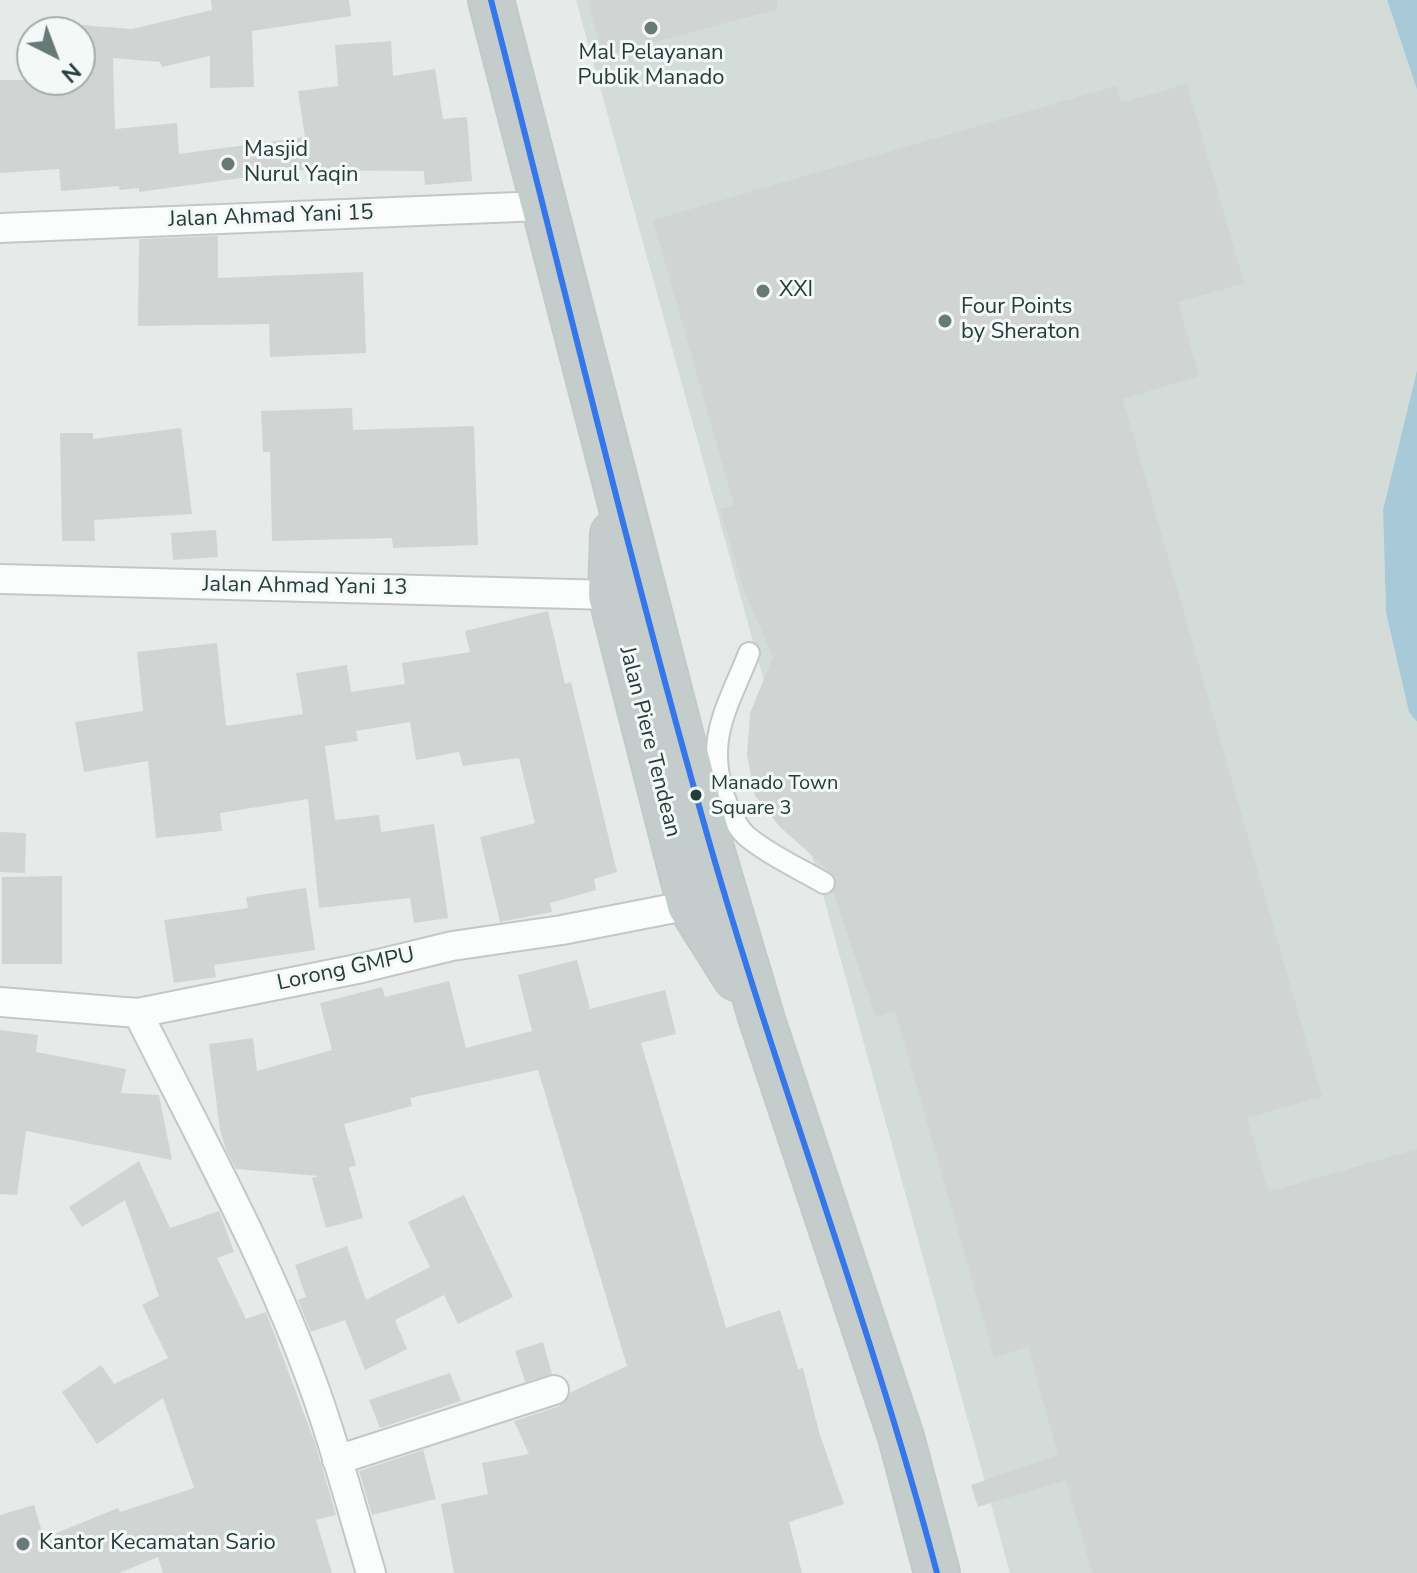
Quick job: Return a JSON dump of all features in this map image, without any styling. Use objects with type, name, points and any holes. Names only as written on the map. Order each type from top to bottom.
[{"type":"highway","name":"Jalan Piere Tendean","points":[[491,0],[542,206],[607,444],[672,705],[714,894]]},
{"type":"highway","name":"Jalan Piere Tendean","points":[[607,444],[614,550],[611,595],[714,894]]},
{"type":"highway","points":[[714,894],[762,1020],[901,1437],[937,1573]]},
{"type":"street","name":"Jalan Ahmad Yani 15","points":[[0,228],[542,206]]},
{"type":"street","name":"Jalan Ahmad Yani 13","points":[[0,579],[611,595]]},
{"type":"street","points":[[749,653],[717,734],[714,757],[718,778],[728,808],[748,838],[824,883]]},
{"type":"street","points":[[672,705],[699,726],[717,734]]},
{"type":"street","points":[[714,894],[748,838]]},
{"type":"street","name":"Lorong GMPU","points":[[0,1002],[138,1013],[362,968],[452,946],[562,930],[714,894]]},
{"type":"street","points":[[138,1013],[258,1255],[317,1394],[371,1573]]},
{"type":"street","points":[[337,1460],[554,1390]]},
{"type":"shaded area","points":[[576,0],[1387,0],[1417,90],[1417,370],[1383,510],[1386,613],[1409,711],[1417,722],[1417,1573],[1010,1573]]},
{"type":"water","points":[[1387,0],[1417,0],[1417,90]]},
{"type":"water","points":[[1417,370],[1417,722],[1409,712],[1386,613],[1383,510]]},
{"type":"building","points":[[211,0],[349,0],[351,16],[252,31],[254,87],[210,88],[210,56],[162,67],[160,62],[113,58],[115,129],[177,123],[179,154],[305,137],[298,91],[338,86],[335,45],[391,41],[393,76],[435,69],[443,119],[467,117],[472,181],[425,185],[424,171],[270,170],[270,174],[139,192],[139,188],[120,190],[119,186],[61,191],[59,169],[0,173],[0,80],[16,80],[16,96],[96,96],[96,26],[132,29],[212,10]]},
{"type":"building","name":"Mal Pelayanan Publik Manado","points":[[588,0],[777,0],[778,9],[603,56]]},
{"type":"building","points":[[1187,84],[1244,283],[1178,302],[1199,376],[1123,399],[1322,1096],[1247,1118],[1269,1192],[1417,1149],[1417,1573],[1092,1573],[1066,1480],[978,1507],[971,1485],[1058,1455],[1028,1347],[994,1357],[895,1011],[876,1017],[833,892],[836,877],[780,827],[755,796],[747,755],[750,713],[773,657],[744,590],[720,509],[734,505],[653,220],[1116,86],[1121,103]]},
{"type":"building","points":[[218,236],[218,278],[363,272],[366,353],[270,357],[269,324],[138,326],[139,239]]},
{"type":"building","points":[[352,408],[353,430],[474,426],[478,545],[393,548],[392,538],[272,541],[270,452],[263,452],[261,411]]},
{"type":"building","points":[[181,428],[192,514],[94,520],[95,541],[62,541],[60,433],[93,433],[93,439]]},
{"type":"building","points":[[216,530],[218,557],[173,560],[171,533]]},
{"type":"building","points":[[548,611],[565,684],[571,682],[617,872],[594,879],[596,890],[550,903],[552,912],[500,922],[480,837],[535,823],[519,758],[463,766],[459,752],[416,760],[410,722],[356,731],[358,741],[325,746],[335,820],[379,815],[381,832],[434,824],[448,918],[414,923],[410,898],[319,908],[308,799],[220,813],[222,831],[156,838],[148,761],[84,772],[75,722],[143,711],[137,652],[217,643],[226,726],[303,714],[296,673],[347,665],[351,692],[405,684],[402,663],[470,652],[465,631]]},
{"type":"building","points":[[0,832],[26,833],[25,873],[0,872]]},
{"type":"building","points":[[62,876],[62,964],[2,964],[2,877]]},
{"type":"building","points":[[306,888],[315,950],[214,965],[216,977],[174,983],[164,920],[248,908],[246,897]]},
{"type":"building","points":[[577,960],[590,1009],[665,990],[676,1034],[641,1043],[726,1328],[780,1310],[798,1369],[803,1368],[819,1432],[844,1504],[789,1522],[802,1573],[454,1573],[441,1504],[488,1494],[482,1463],[529,1454],[514,1421],[560,1406],[571,1392],[627,1366],[538,1070],[410,1098],[412,1106],[344,1124],[356,1165],[349,1168],[363,1218],[326,1228],[312,1178],[319,1176],[236,1169],[226,1150],[220,1130],[209,1044],[253,1038],[257,1071],[332,1050],[320,1003],[382,987],[385,997],[449,981],[466,1048],[532,1031],[518,975]]},
{"type":"building","points":[[0,1030],[38,1035],[36,1052],[126,1069],[121,1093],[159,1095],[172,1160],[26,1131],[17,1195],[0,1194]]},
{"type":"building","points":[[139,1161],[170,1228],[219,1211],[234,1252],[217,1258],[246,1319],[266,1312],[315,1443],[336,1515],[316,1520],[332,1573],[163,1573],[158,1557],[119,1573],[0,1573],[0,1515],[34,1505],[44,1538],[118,1508],[120,1512],[194,1488],[163,1398],[97,1444],[62,1392],[101,1365],[114,1384],[168,1358],[142,1305],[159,1296],[125,1200],[82,1227],[69,1207]]},
{"type":"building","points":[[464,1195],[513,1297],[458,1324],[444,1295],[395,1320],[407,1349],[365,1370],[345,1320],[311,1332],[298,1300],[306,1297],[295,1265],[347,1246],[366,1300],[430,1267],[408,1222]]},
{"type":"building","points":[[543,1342],[552,1374],[525,1382],[515,1351]]},
{"type":"building","points":[[450,1373],[461,1401],[380,1428],[369,1400]]},
{"type":"building","points":[[423,1450],[436,1499],[372,1515],[359,1471]]},
{"type":"transit line","points":[[491,0],[621,513],[703,820],[760,1009],[882,1384],[937,1573]]},
{"type":"place","name":"Mal Pelayanan Publik Manado","points":[[651,28]]},
{"type":"place","name":"Masjid Nurul Yaqin","points":[[228,164]]},
{"type":"place","name":"XXI","points":[[763,291]]},
{"type":"place","name":"Four Points by Sheraton","points":[[945,321]]},
{"type":"place","name":"Manado Town Square 3","points":[[696,795]]},
{"type":"place","name":"Kantor Kecamatan Sario","points":[[23,1544]]}]
